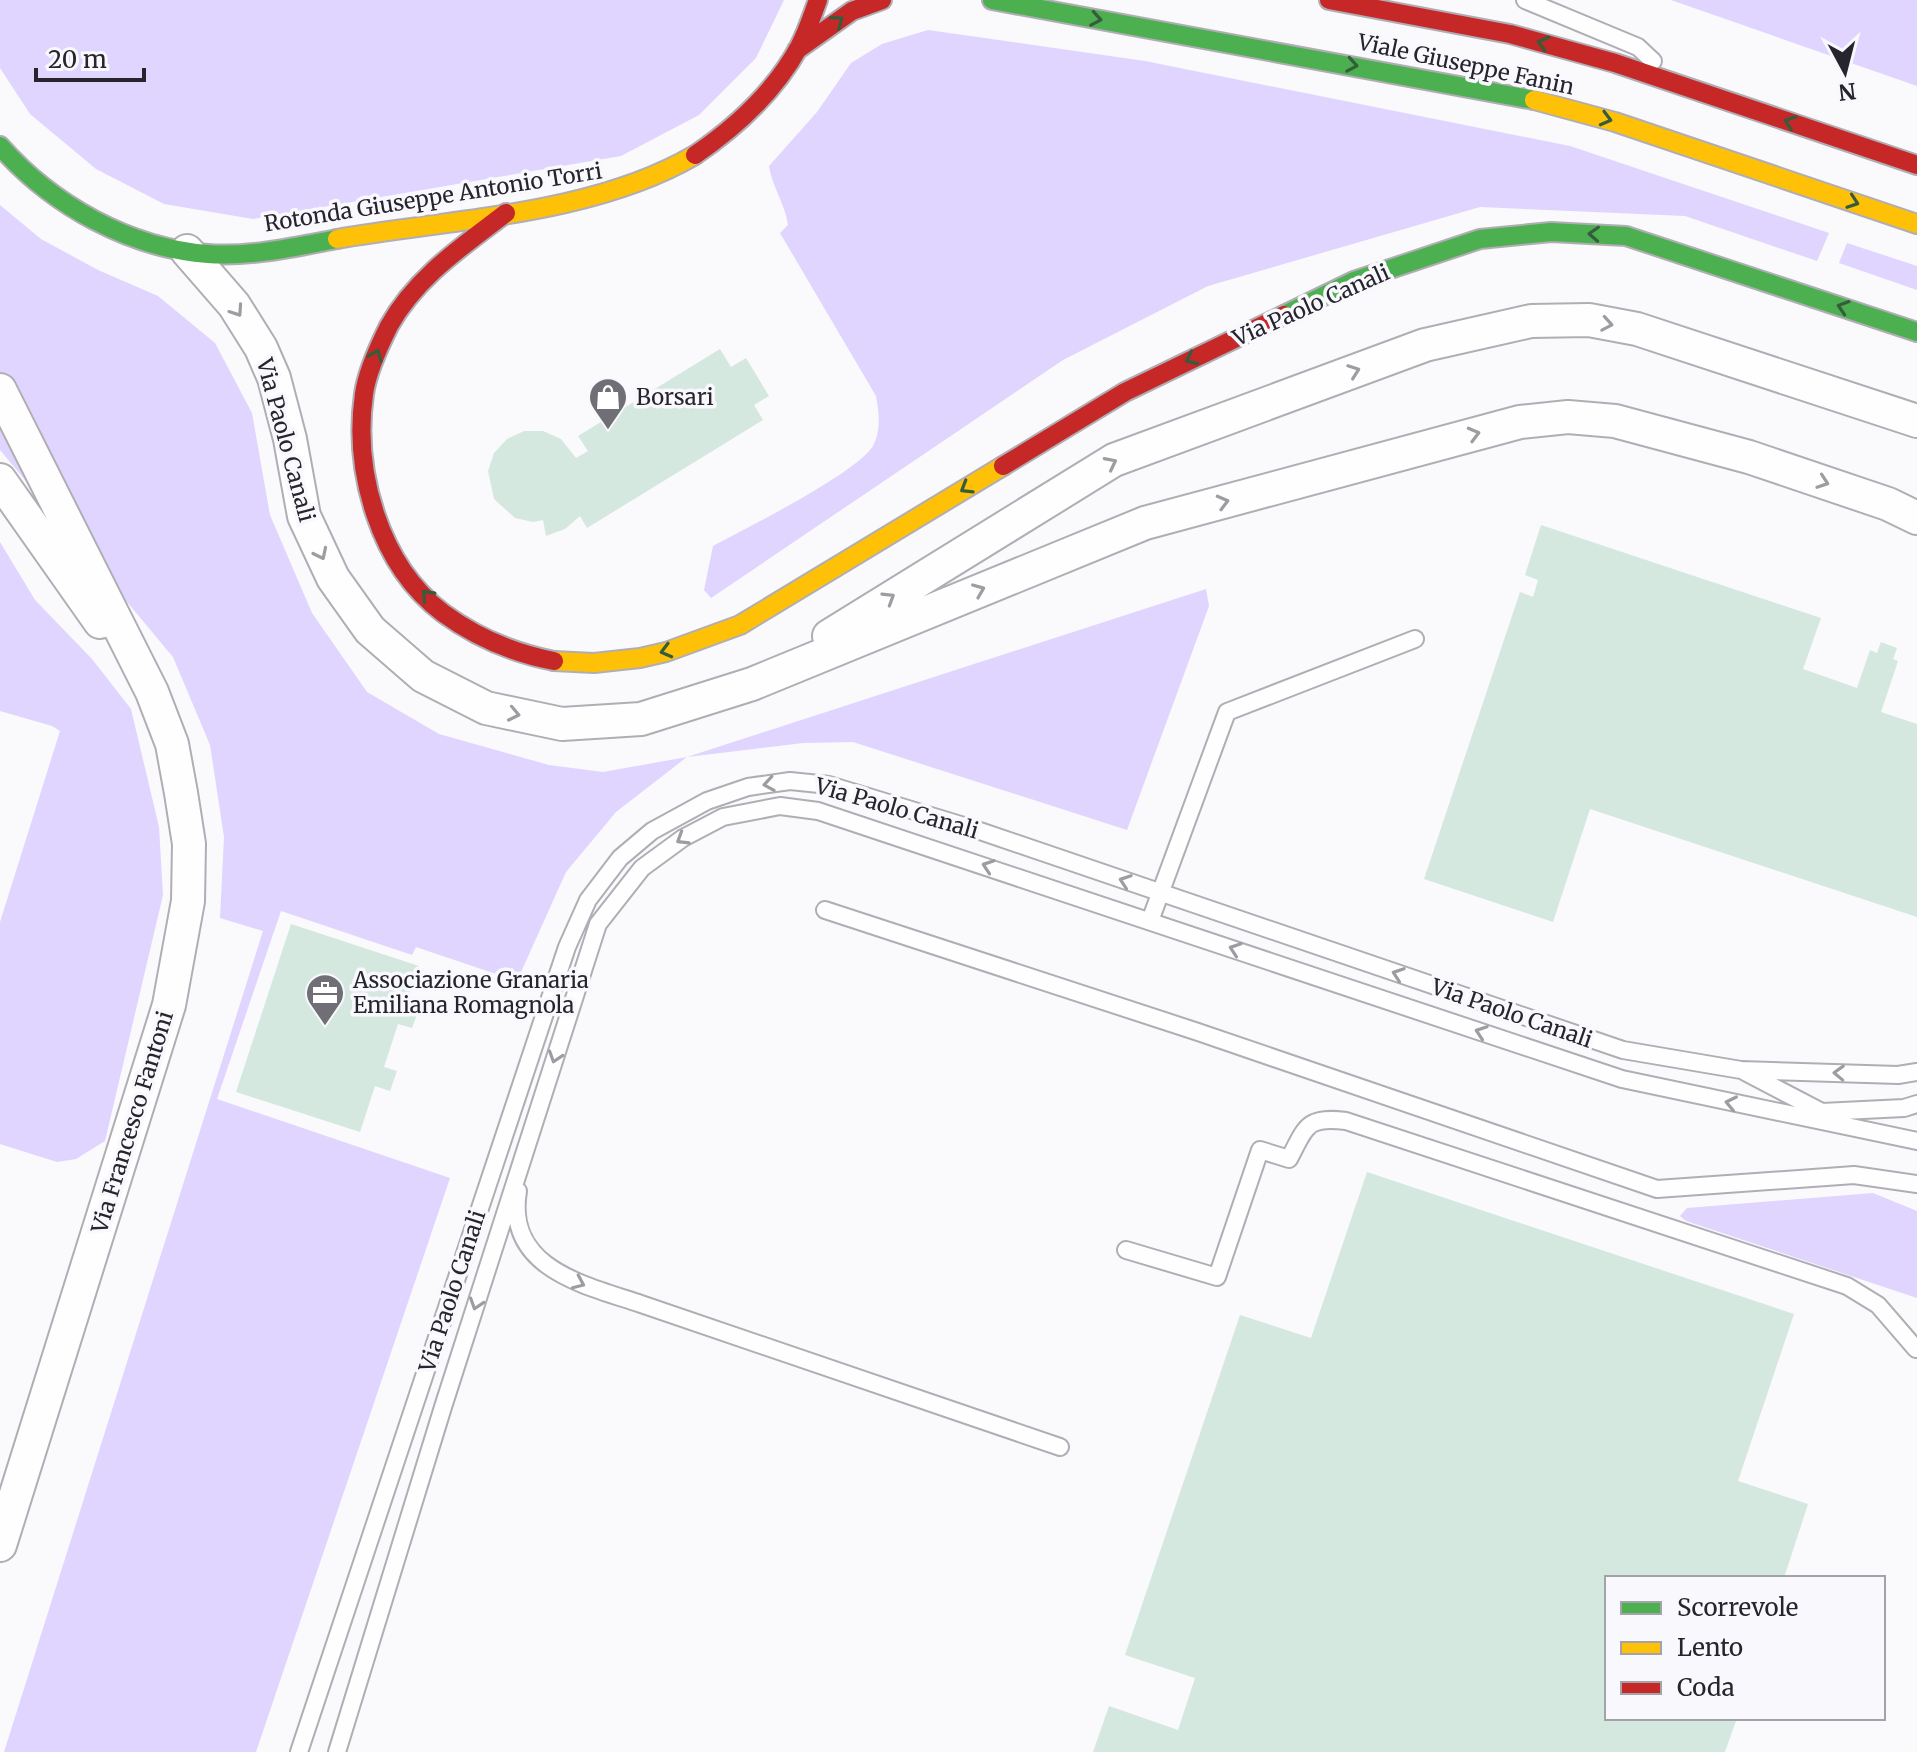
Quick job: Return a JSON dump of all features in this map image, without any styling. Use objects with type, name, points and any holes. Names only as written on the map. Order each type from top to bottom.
[{"type":"main road","name":"Rotonda Giuseppe Antonio Torri","points":[[0,146],[17,169],[72,208],[134,235],[187,251],[222,253],[265,250],[506,213],[615,191],[651,179],[733,128],[756,104],[797,50],[818,0]]},
{"type":"main road","points":[[797,50],[852,11],[882,0]]},
{"type":"main road","name":"Viale Giuseppe Fanin","points":[[992,0],[1511,94],[1615,122],[1917,224]]},
{"type":"main road","name":"Viale Giuseppe Fanin","points":[[1329,0],[1510,34],[1615,63],[1917,165]]},
{"type":"main road","name":"Via Paolo Canali","points":[[506,213],[434,268],[391,323],[364,393],[362,455],[371,502],[380,527],[405,572],[442,612],[492,643],[524,655],[561,663],[640,658],[666,652],[740,625],[1125,392],[1354,281],[1480,239],[1551,232],[1626,236],[1917,332]]},
{"type":"street","name":"Via Paolo Canali","points":[[187,251],[234,305],[261,348],[274,378],[286,424],[304,516],[333,578],[370,630],[423,676],[486,708],[562,724],[641,719],[752,684],[1145,523],[1520,422],[1568,417],[1615,421],[1749,457],[1888,504],[1917,518]]},
{"type":"street","points":[[752,684],[1114,460],[1425,345],[1475,332],[1531,321],[1589,320],[1637,329],[1917,421]]},
{"type":"street","name":"Via Francesco Fantoni","points":[[0,390],[152,692],[172,744],[189,844],[188,901],[169,1005],[0,1545]]},
{"type":"street","name":"Via Francesco Fantoni","points":[[0,480],[152,692]]},
{"type":"lane","points":[[1525,0],[1638,47],[1682,85]]},
{"type":"lane","points":[[1150,921],[1227,712],[1415,639]]},
{"type":"lane","name":"Via Paolo Canali","points":[[299,1752],[567,947],[588,900],[620,858],[652,831],[707,801],[748,787],[790,781],[829,785],[1161,893],[1623,1050],[1741,1070],[1898,1075],[1917,1072]]},
{"type":"lane","points":[[337,1752],[443,1407],[598,924],[642,868],[683,838],[723,817],[780,806],[818,811],[1622,1079],[1917,1141]]},
{"type":"lane","points":[[825,910],[1198,1032],[1657,1189],[1854,1175],[1917,1184]]},
{"type":"lane","points":[[1741,1070],[1822,1112],[1904,1108],[1917,1104]]},
{"type":"lane","points":[[1126,1250],[1217,1277],[1260,1150],[1289,1159],[1305,1128],[1322,1118],[1346,1121],[1847,1286],[1878,1305],[1916,1349]]},
{"type":"lane","points":[[525,1151],[516,1202],[520,1233],[533,1252],[553,1270],[583,1286],[1060,1447]]},
{"type":"shaded area","points":[[0,0],[784,0],[756,58],[699,115],[621,156],[253,219],[164,204],[96,169],[30,114],[0,68]]},
{"type":"shaded area","points":[[1671,0],[1917,0],[1917,86]]},
{"type":"shaded area","points":[[928,30],[1145,61],[1570,146],[1829,233],[1817,261],[1685,216],[1480,207],[1208,286],[1063,360],[711,598],[704,590],[713,546],[801,499],[848,469],[874,444],[878,426],[876,396],[780,233],[788,225],[769,166],[817,112],[851,63],[882,44]]},
{"type":"shaded area","points":[[0,205],[41,239],[98,270],[158,296],[215,343],[252,413],[270,515],[312,613],[367,692],[439,734],[549,765],[603,772],[687,757],[616,812],[566,872],[517,981],[416,947],[412,955],[281,911],[217,1099],[450,1178],[256,1752],[4,1752],[263,931],[220,918],[224,837],[210,745],[173,657],[0,450]]},
{"type":"shaded area","points":[[1847,243],[1917,266],[1917,290],[1839,263]]},
{"type":"shaded area","points":[[0,542],[35,600],[92,659],[131,709],[159,827],[163,895],[105,1141],[76,1159],[57,1162],[0,1144],[0,922],[60,731],[0,711]]},
{"type":"shaded area","points":[[1206,589],[1209,606],[1127,830],[853,742],[803,743],[687,757]]},
{"type":"shaded area","points":[[1873,1193],[1917,1211],[1917,1298],[1686,1221],[1680,1216],[1687,1208]]},
{"type":"building","points":[[720,349],[731,367],[746,358],[769,396],[754,405],[763,420],[587,528],[580,516],[565,529],[546,536],[543,520],[533,522],[515,518],[494,499],[488,471],[494,453],[507,439],[524,431],[543,431],[561,439],[576,458],[588,451],[578,436]]},
{"type":"building","points":[[1541,525],[1821,618],[1803,669],[1857,688],[1870,650],[1877,653],[1881,642],[1897,648],[1893,659],[1898,661],[1881,712],[1917,724],[1917,917],[1590,809],[1553,922],[1424,879],[1520,592],[1533,597],[1538,580],[1525,575]]},
{"type":"building","points":[[291,924],[419,966],[405,1007],[418,1011],[412,1028],[398,1024],[384,1067],[397,1071],[390,1091],[375,1086],[360,1132],[236,1092]]},
{"type":"building","points":[[1367,1172],[1794,1314],[1738,1481],[1808,1504],[1785,1576],[1605,1576],[1605,1720],[1736,1720],[1725,1752],[1093,1752],[1109,1706],[1178,1730],[1195,1678],[1125,1655],[1240,1315],[1311,1338]]},
{"type":"traffic: fast","points":[[992,0],[1534,100]]},
{"type":"traffic: fast","points":[[0,146],[43,187],[68,205],[121,233],[149,243],[224,255],[273,251],[337,239]]},
{"type":"traffic: fast","points":[[1284,315],[1354,281],[1480,239],[1551,232],[1626,236],[1917,332]]},
{"type":"traffic: slow","points":[[1534,100],[1615,122],[1917,224]]},
{"type":"traffic: slow","points":[[337,239],[567,203],[655,175],[695,155]]},
{"type":"traffic: slow","points":[[554,661],[594,663],[640,658],[666,652],[740,625],[1003,466]]},
{"type":"traffic: jam","points":[[695,155],[740,120],[778,78],[802,41],[818,0]]},
{"type":"traffic: jam","points":[[797,50],[852,11],[882,0]]},
{"type":"traffic: jam","points":[[1329,0],[1510,34],[1615,63],[1917,165]]},
{"type":"traffic: jam","points":[[506,213],[427,277],[389,326],[374,359],[364,394],[363,454],[375,514],[387,543],[421,593],[443,613],[482,637],[524,654],[554,661]]},
{"type":"traffic: jam","points":[[1003,466],[1125,392],[1284,315]]},
{"type":"place","name":"Borsari","points":[[608,431]]},
{"type":"place","name":"Associazione Granaria Emiliana Romagnola","points":[[325,1027]]}]
